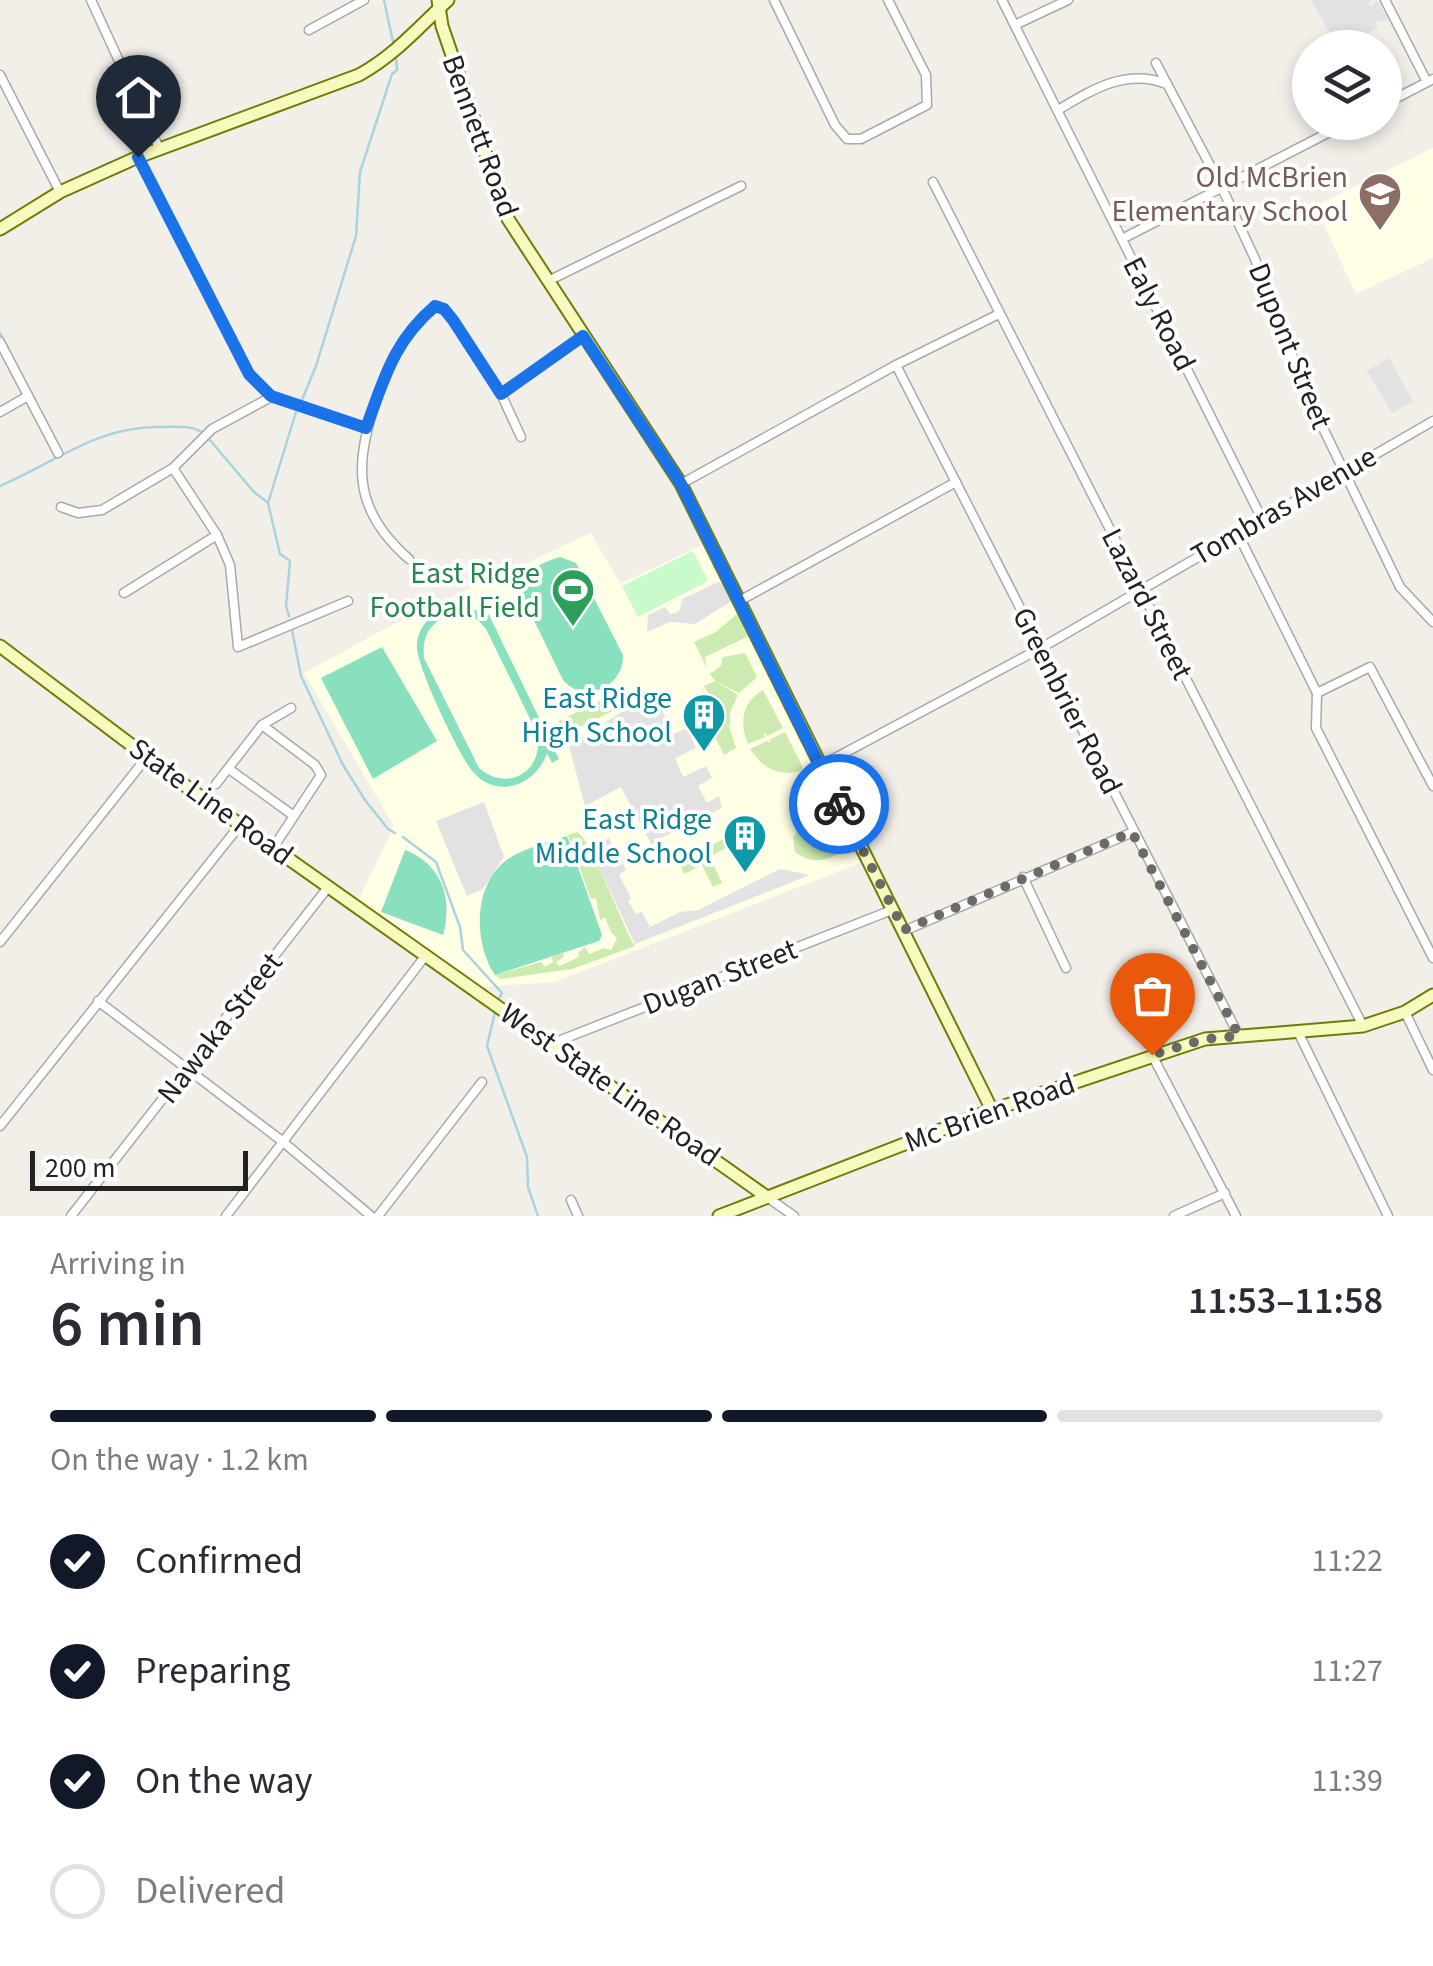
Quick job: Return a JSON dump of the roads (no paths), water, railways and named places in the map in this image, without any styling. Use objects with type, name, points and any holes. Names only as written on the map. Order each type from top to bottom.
[{"type":"street","points":[[91,0],[159,148]]},
{"type":"street","points":[[309,30],[364,0]]},
{"type":"street","points":[[774,0],[835,125],[846,139],[862,139],[928,104],[926,75],[888,0]]},
{"type":"street","name":"Ealy Road","points":[[1002,0],[1263,521]]},
{"type":"street","points":[[1015,25],[1068,0]]},
{"type":"street","points":[[1385,0],[1430,80],[1402,95]]},
{"type":"street","points":[[0,229],[60,192],[159,148],[360,75],[405,43],[442,3]]},
{"type":"street","name":"Bennett Road","points":[[442,3],[452,59],[508,219],[681,484],[992,1110]]},
{"type":"street","name":"Dupont Street","points":[[1156,63],[1255,259],[1308,397],[1400,588],[1433,622]]},
{"type":"street","points":[[0,75],[60,192]]},
{"type":"street","points":[[1058,110],[1120,78],[1149,77],[1167,84]]},
{"type":"street","points":[[1122,239],[1314,140]]},
{"type":"street","points":[[138,157],[249,374],[271,396],[366,428]]},
{"type":"street","name":"Lazard Street","points":[[933,182],[1363,1026]]},
{"type":"street","points":[[548,281],[741,186]]},
{"type":"street","points":[[410,560],[387,540],[365,498],[360,459],[366,428],[390,364],[407,332],[435,306],[444,309],[453,320],[501,394],[520,438]]},
{"type":"street","points":[[681,484],[999,314]]},
{"type":"street","points":[[501,394],[583,336]]},
{"type":"street","points":[[0,342],[58,453]]},
{"type":"street","name":"Greenbrier Road","points":[[896,366],[1239,1036]]},
{"type":"street","points":[[0,412],[28,396]]},
{"type":"street","points":[[61,507],[78,513],[102,510],[173,468],[212,430],[271,396]]},
{"type":"street","name":"Tombras Avenue","points":[[820,766],[1041,648],[1433,421]]},
{"type":"street","points":[[173,468],[217,535],[230,566],[238,647],[348,601]]},
{"type":"street","points":[[741,600],[956,482]]},
{"type":"street","points":[[1238,534],[1317,693],[1316,728],[1433,958]]},
{"type":"street","points":[[124,593],[217,535]]},
{"type":"street","name":"State Line Road","points":[[0,646],[240,825],[426,954]]},
{"type":"street","points":[[1317,693],[1370,667],[1433,786]]},
{"type":"street","points":[[216,784],[262,725],[291,708]]},
{"type":"street","points":[[262,725],[315,765],[321,775],[273,848]]},
{"type":"street","points":[[0,942],[147,757]]},
{"type":"street","points":[[230,768],[294,816]]},
{"type":"street","points":[[0,1126],[240,825]]},
{"type":"street","points":[[904,930],[1132,832]]},
{"type":"street","points":[[1023,878],[1066,968]]},
{"type":"street","name":"Nawaka Street","points":[[72,1216],[329,886]]},
{"type":"street","name":"Dugan Street","points":[[548,1045],[892,910]]},
{"type":"street","points":[[226,1216],[426,954]]},
{"type":"street","name":"West State Line Road","points":[[426,954],[548,1045],[794,1216]]},
{"type":"street","name":"Mc Brien Road","points":[[719,1216],[992,1110],[1152,1055],[1205,1039],[1363,1026],[1404,1012],[1433,996]]},
{"type":"street","points":[[98,1001],[374,1216],[482,1082]]},
{"type":"street","points":[[1404,1012],[1433,1070]]},
{"type":"street","points":[[1299,1034],[1388,1216]]},
{"type":"street","points":[[1152,1055],[1236,1216]]},
{"type":"street","points":[[1174,1216],[1225,1193]]},
{"type":"street","points":[[571,1200],[578,1216]]},
{"type":"waterway","points":[[384,0],[393,42]]},
{"type":"waterway","points":[[302,400],[356,236],[360,172],[392,74],[397,70],[396,55]]},
{"type":"waterway","points":[[0,333],[7,347]]},
{"type":"waterway","points":[[289,616],[286,606],[290,561],[280,554],[268,503],[296,412]]},
{"type":"waterway","points":[[0,486],[78,447],[118,432],[177,427],[200,431]]},
{"type":"waterway","points":[[209,439],[267,502]]},
{"type":"waterway","points":[[292,630],[301,676],[343,765],[365,800],[395,833]]},
{"type":"waterway","points":[[403,837],[436,862],[460,927],[463,950],[502,993],[499,999]]},
{"type":"waterway","points":[[495,1012],[487,1046],[527,1157],[528,1187],[538,1216]]},
{"type":"place","name":"Old McBrien Elementary School","points":[[1380,232]]},
{"type":"place","name":"East Ridge Football Field","points":[[573,628]]},
{"type":"place","name":"East Ridge High School","points":[[704,753]]},
{"type":"place","name":"East Ridge Middle School","points":[[745,874]]}]
